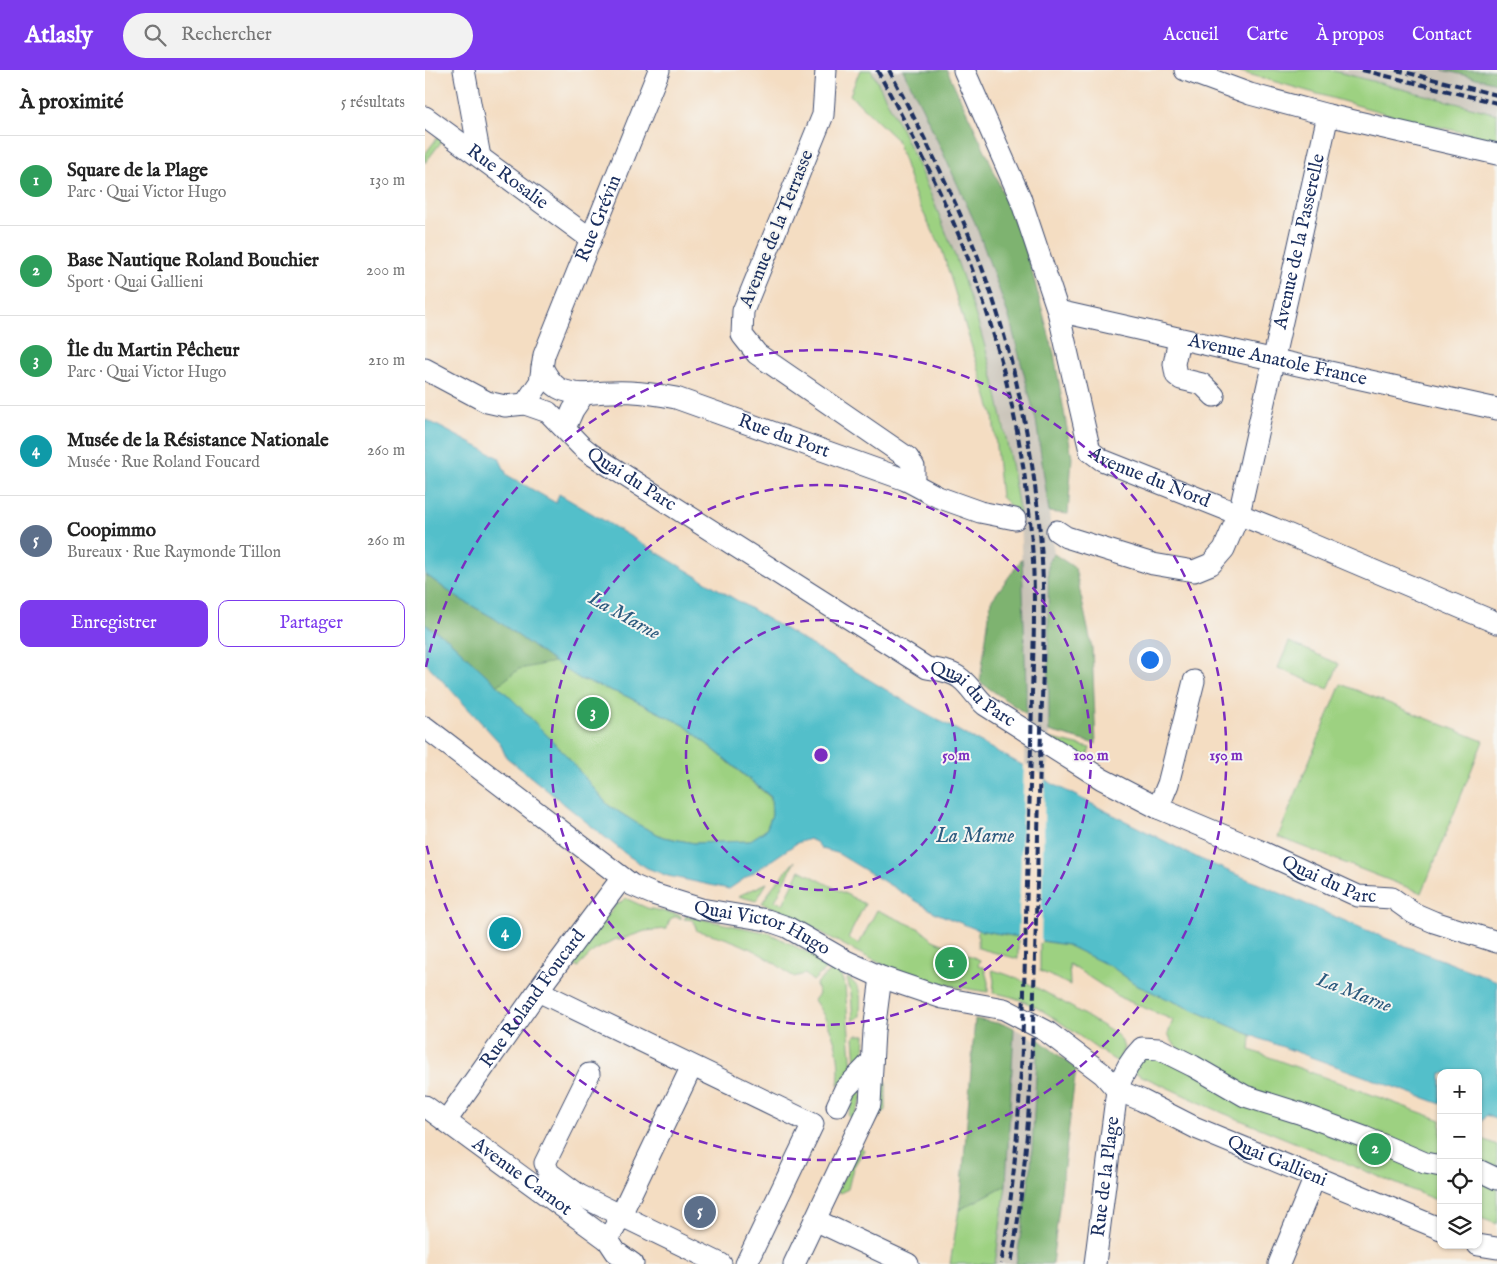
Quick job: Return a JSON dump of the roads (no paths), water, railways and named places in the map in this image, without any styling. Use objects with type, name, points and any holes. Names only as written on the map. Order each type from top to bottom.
[{"type":"street","points":[[464,70],[480,157]]},
{"type":"street","name":"Rue Grévin","points":[[525,404],[540,382],[544,355],[659,70]]},
{"type":"street","name":"Avenue de la Terrasse","points":[[826,70],[823,115],[743,311],[742,335],[757,354],[908,458],[914,467],[914,476],[906,480]]},
{"type":"street","name":"Avenue du Nord","points":[[964,70],[1019,197],[1059,311],[1091,451],[1102,460],[1239,514],[1497,623]]},
{"type":"street","points":[[1185,70],[1250,94],[1328,115],[1497,154]]},
{"type":"street","name":"Avenue de la Passerelle","points":[[1239,514],[1328,115]]},
{"type":"street","name":"Rue Rosalie","points":[[425,117],[591,239]]},
{"type":"street","name":"Avenue Anatole France","points":[[1059,311],[1273,360],[1497,408]]},
{"type":"street","points":[[1179,339],[1174,364],[1176,375],[1181,379],[1202,384],[1214,396]]},
{"type":"street","points":[[542,368],[548,379],[558,389],[568,393],[584,394]]},
{"type":"street","name":"Quai du Parc","points":[[425,370],[487,402],[505,406],[525,404],[548,412],[591,454],[927,668],[949,672],[960,678],[985,705],[1102,779],[1158,808],[1258,850],[1358,896],[1392,898],[1413,913],[1434,922],[1497,942]]},
{"type":"street","name":"Rue du Port","points":[[584,394],[611,391],[643,392],[675,398],[906,480],[938,497],[980,512],[1015,519]]},
{"type":"street","points":[[565,428],[573,410],[584,394]]},
{"type":"street","points":[[1057,532],[1067,537],[1153,564],[1195,571],[1211,564],[1224,549],[1239,514]]},
{"type":"street","points":[[1158,808],[1168,784],[1194,681]]},
{"type":"street","name":"Quai Victor Hugo","points":[[425,727],[622,878],[653,894],[693,906],[767,920],[787,927],[846,961],[881,977],[943,998],[1004,1009],[1046,1030],[1103,1074],[1117,1090]]},
{"type":"street","name":"Rue Roland Foucard","points":[[446,1121],[538,991],[622,878]]},
{"type":"street","points":[[793,1264],[869,1104],[874,1031],[881,977]]},
{"type":"street","points":[[538,991],[813,1124],[746,1264]]},
{"type":"street","name":"Rue de la Plage","points":[[1095,1264],[1117,1090],[1131,1059],[1142,1048],[1159,1050],[1193,1066],[1245,1096],[1299,1112],[1425,1163],[1437,1165]]},
{"type":"street","points":[[837,1106],[845,1089],[872,1061]]},
{"type":"street","points":[[618,1255],[620,1216],[692,1066]]},
{"type":"street","points":[[589,1074],[545,1163],[549,1173],[579,1195],[721,1264]]},
{"type":"street","name":"Quai Gallieni","points":[[1117,1090],[1196,1128],[1437,1227]]},
{"type":"street","name":"Avenue Carnot","points":[[425,1106],[618,1255]]},
{"type":"street","points":[[1482,1172],[1497,1179]]},
{"type":"street","points":[[1279,1264],[1315,1177]]},
{"type":"street","points":[[815,1220],[908,1264]]},
{"type":"street","points":[[1482,1246],[1497,1248]]},
{"type":"water","name":"La Marne","points":[[425,419],[499,458],[507,475],[556,503],[559,494],[918,709],[1024,766],[1047,781],[1198,858],[1385,938],[1497,981],[1497,1120],[1486,1115],[1482,1121],[1482,1069],[1437,1069],[1437,1103],[1258,1038],[1138,986],[1112,967],[1067,945],[978,930],[936,913],[837,853],[822,849],[816,842],[809,839],[797,843],[729,889],[668,876],[647,868],[627,855],[506,757],[500,743],[425,662],[425,624],[448,639],[514,701],[564,753],[608,805],[641,826],[663,837],[694,843],[749,841],[766,830],[772,815],[771,797],[684,725],[626,696],[580,679],[494,618],[458,598],[425,574]]},
{"type":"railway","points":[[877,70],[936,183],[978,285],[1007,385],[1021,452],[1030,521],[1034,585],[1034,629],[1023,1027],[1014,1170],[1001,1264]]},
{"type":"railway","points":[[889,70],[955,202],[974,247],[998,314],[1024,417],[1039,522],[1044,633],[1033,1027],[1024,1170],[1011,1264]]},
{"type":"railway","points":[[1362,70],[1497,103]]},
{"type":"railway","points":[[1396,70],[1497,95]]},
{"type":"place","name":"Île du Martin Pêcheur","points":[[593,713]]},
{"type":"place","name":"Musée de la Résistance Nationale","points":[[505,933]]},
{"type":"place","name":"Square de la Plage","points":[[951,963]]},
{"type":"place","name":"Base Nautique Roland Bouchier","points":[[1375,1149]]},
{"type":"place","name":"Coopimmo","points":[[700,1212]]}]
